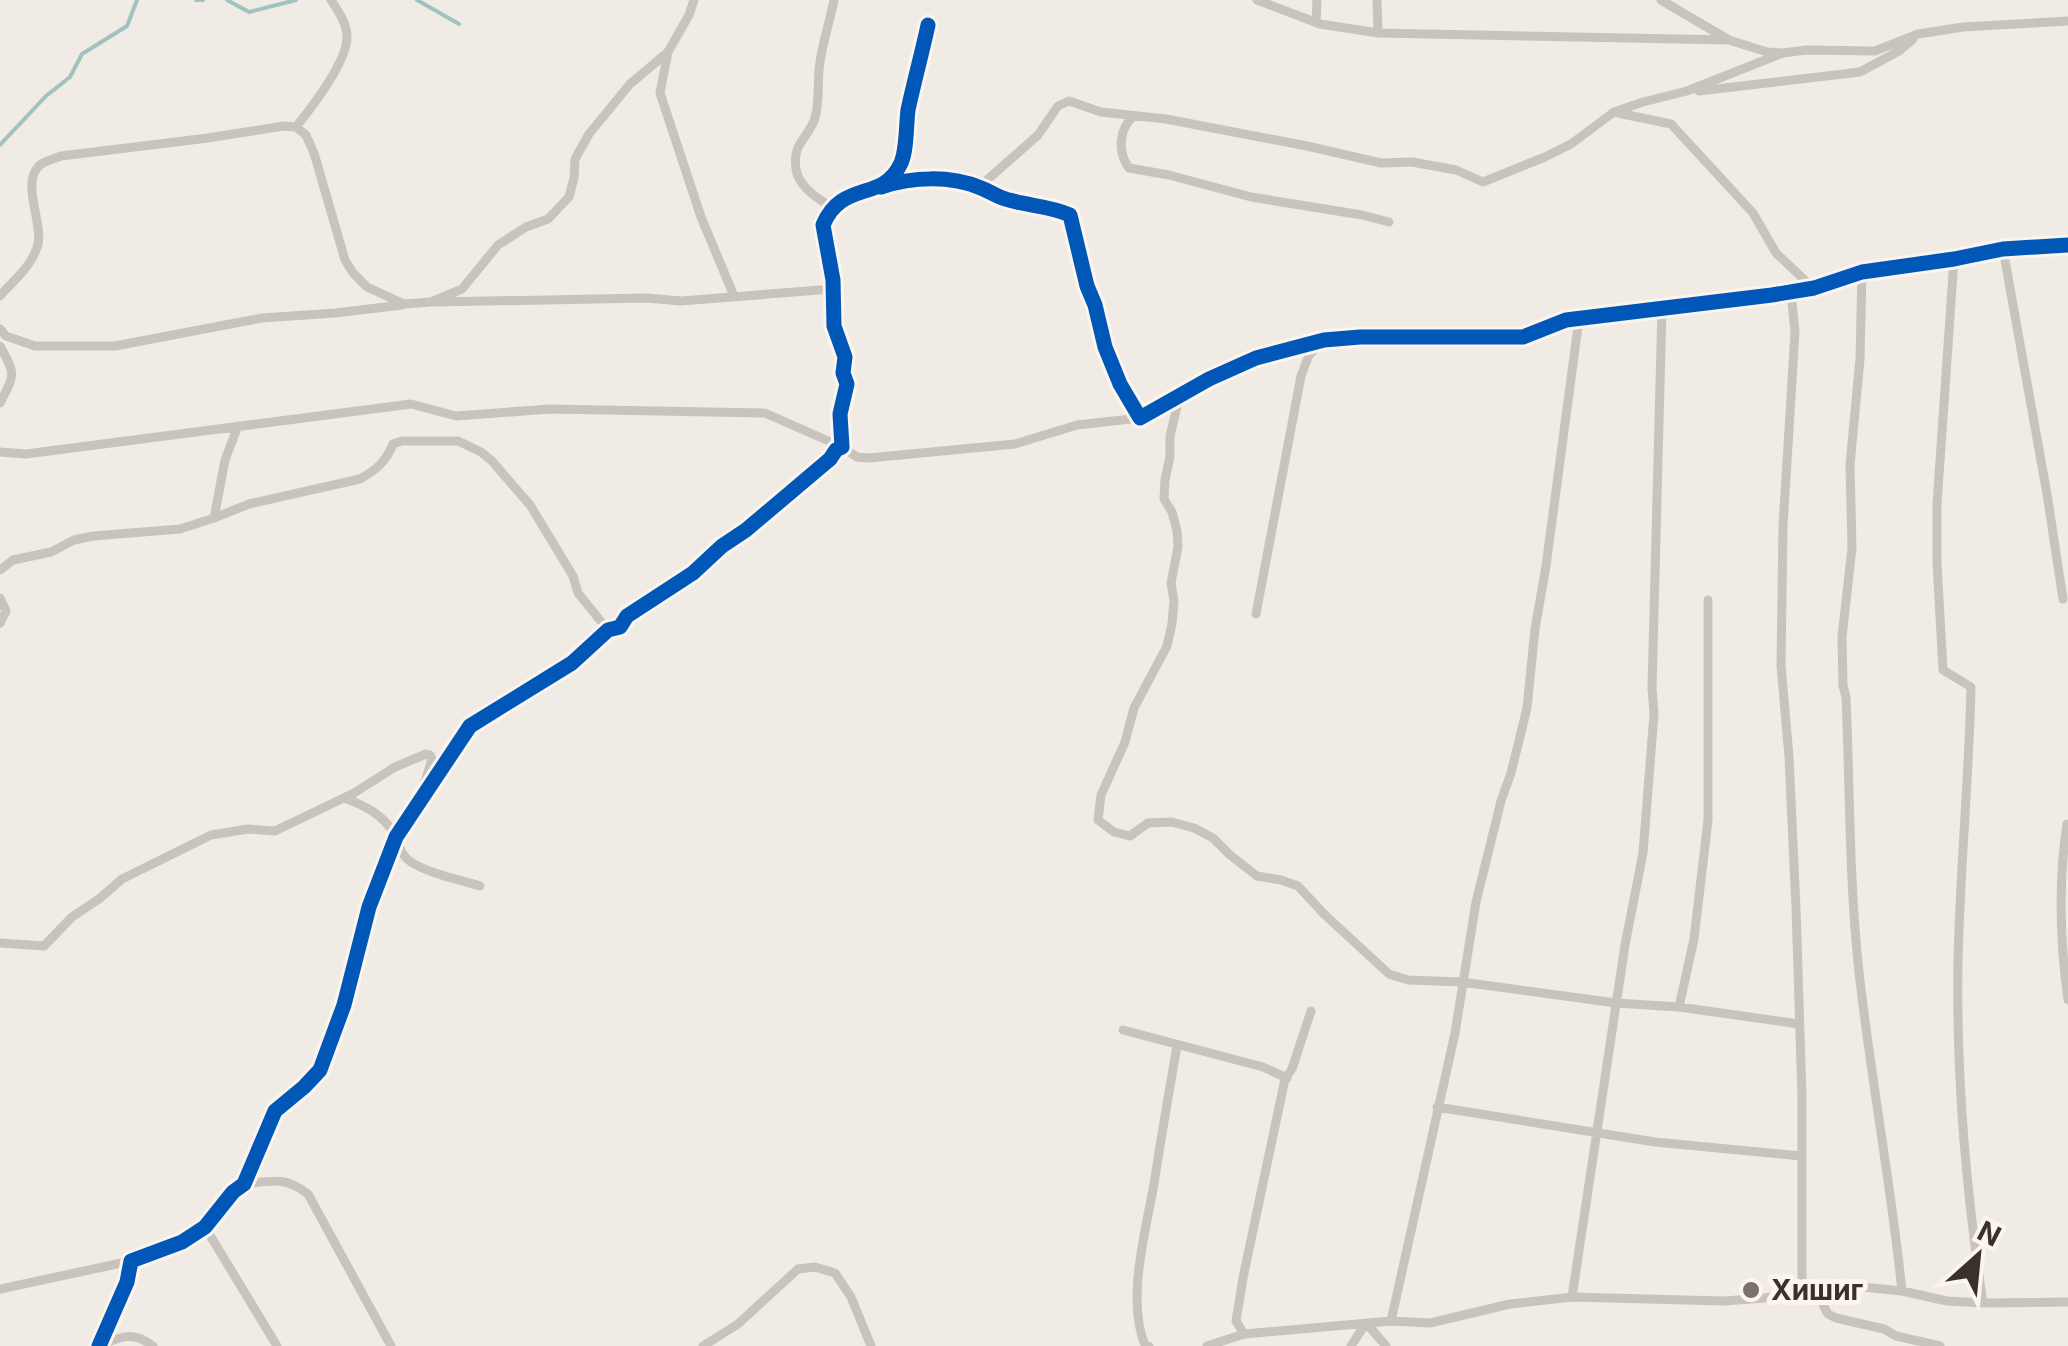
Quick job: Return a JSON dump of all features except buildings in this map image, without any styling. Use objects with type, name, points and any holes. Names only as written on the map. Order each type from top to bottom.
[{"type":"street","points":[[296,127],[318,100],[348,40],[346,25],[331,0]]},
{"type":"street","points":[[694,0],[668,52],[660,93],[701,217],[734,296]]},
{"type":"street","points":[[832,208],[811,194],[795,167],[798,144],[815,118],[819,64],[834,0]]},
{"type":"street","points":[[1256,0],[1316,23],[1378,33],[1729,40]]},
{"type":"street","points":[[1316,23],[1317,0]]},
{"type":"street","points":[[1377,0],[1378,33]]},
{"type":"street","points":[[1661,0],[1729,40],[1766,52],[1783,53],[1876,51],[1918,34],[2068,20]]},
{"type":"street","points":[[881,187],[901,164],[928,25]]},
{"type":"street","points":[[979,187],[1038,135],[1058,106],[1069,101],[1101,112],[1210,127],[1380,163],[1412,162],[1456,170],[1483,182],[1546,157],[1614,112],[1643,102],[1686,92],[1860,72],[1899,52],[1918,34]]},
{"type":"street","points":[[431,302],[462,289],[498,244],[548,218],[570,197],[575,159],[590,134],[630,84],[668,52]]},
{"type":"street","points":[[1686,92],[1783,53]]},
{"type":"street","points":[[1614,112],[1671,124],[1753,213],[1776,254],[1813,288]]},
{"type":"street","points":[[1134,116],[1128,120],[1121,146],[1129,168],[1251,197],[1389,222]]},
{"type":"street","points":[[0,296],[26,269],[40,238],[32,191],[33,175],[40,164],[60,156],[284,126],[296,127],[306,135],[345,260],[353,273],[367,287],[404,304]]},
{"type":"street","points":[[842,448],[840,414],[847,384],[834,326],[833,289],[823,225],[832,208],[852,193],[933,178],[979,187],[1004,199],[1070,215],[1105,347],[1140,418]]},
{"type":"street","points":[[0,452],[26,454],[410,404],[456,416],[550,410],[765,414],[857,457],[924,454],[1015,444],[1077,425],[1140,418],[1256,358],[1324,340],[1523,337],[1566,320],[1791,292],[1862,272],[2002,249],[2068,244]]},
{"type":"street","points":[[2002,249],[2063,599]]},
{"type":"street","points":[[1954,259],[1937,563],[1943,670],[1970,687],[1970,757],[1958,960],[1959,1038],[1970,1209],[1984,1303]]},
{"type":"street","points":[[1862,272],[1860,358],[1850,465],[1852,548],[1842,637],[1843,686],[1858,968],[1902,1290]]},
{"type":"street","points":[[0,328],[6,336],[35,346],[115,346],[262,318],[335,314],[404,304],[647,298],[682,301],[833,289]]},
{"type":"street","points":[[1791,292],[1795,332],[1783,526],[1781,665],[1789,758],[1800,1024],[1802,1292]]},
{"type":"street","points":[[1572,1297],[1643,853],[1650,785],[1662,309]]},
{"type":"street","points":[[1391,1321],[1455,1033],[1484,868],[1528,708],[1535,629],[1579,319]]},
{"type":"street","points":[[1256,614],[1301,376],[1310,355],[1324,340]]},
{"type":"street","points":[[0,346],[13,379],[0,403]]},
{"type":"street","points":[[1180,394],[1170,436],[1164,499],[1178,530],[1170,584],[1174,601],[1168,646],[1134,708],[1125,742],[1101,794],[1098,820],[1114,832],[1130,836],[1148,823],[1172,822],[1214,838],[1257,876],[1298,886],[1389,974],[1408,980],[1462,982],[1800,1024]]},
{"type":"street","points":[[214,518],[225,460],[238,426]]},
{"type":"street","points":[[0,570],[14,560],[51,552],[74,540],[180,528],[249,504],[360,479],[374,472],[388,459],[393,444],[402,441],[458,441],[481,452],[518,488],[565,563],[578,593],[608,630]]},
{"type":"street","points":[[0,1289],[131,1261],[182,1242],[205,1227],[244,1184],[275,1111],[320,1070],[344,1005],[369,907],[396,837],[470,726],[572,664],[608,630],[620,627],[627,616],[692,573],[760,519],[842,448]]},
{"type":"street","points":[[0,598],[6,610],[0,623]]},
{"type":"street","points":[[1679,1007],[1694,938],[1708,820],[1708,600]]},
{"type":"street","points":[[0,943],[44,946],[72,917],[122,879],[212,835],[248,829],[274,830],[426,754],[432,760],[420,798]]},
{"type":"street","points":[[344,798],[380,816],[409,861],[480,886]]},
{"type":"street","points":[[2067,824],[2061,868],[2061,917],[2068,1000]]},
{"type":"street","points":[[1244,1334],[1236,1321],[1243,1278],[1286,1078],[1311,1011]]},
{"type":"street","points":[[1123,1030],[1263,1066],[1286,1078]]},
{"type":"street","points":[[1149,1346],[1138,1330],[1137,1292],[1177,1046]]},
{"type":"street","points":[[1438,1107],[1655,1142],[1801,1156]]},
{"type":"street","points":[[244,1184],[278,1180],[296,1184],[308,1194],[390,1346]]},
{"type":"street","points":[[205,1227],[277,1346]]},
{"type":"street","points":[[99,1346],[131,1261]]},
{"type":"street","points":[[703,1346],[738,1324],[798,1269],[815,1267],[835,1273],[851,1296],[871,1346]]},
{"type":"street","points":[[1207,1346],[1244,1334],[1391,1321],[1430,1322],[1510,1304],[1572,1297],[1724,1301],[1828,1288],[1902,1290],[1947,1301],[2068,1302]]},
{"type":"street","points":[[1802,1292],[1821,1302],[1828,1314],[1836,1318],[1940,1346]]},
{"type":"street","points":[[1351,1346],[1366,1323]]},
{"type":"street","points":[[1366,1323],[1386,1346]]},
{"type":"street","points":[[859,1346],[864,1329]]},
{"type":"street","points":[[99,1346],[124,1335],[154,1346]]},
{"type":"waterway","points":[[0,145],[46,96],[70,77],[82,54],[127,26],[137,0]]},
{"type":"waterway","points":[[196,0],[203,0]]},
{"type":"waterway","points":[[227,0],[249,12],[296,0]]},
{"type":"waterway","points":[[417,0],[459,24]]},
{"type":"cycle path","points":[[99,1346],[127,1282],[131,1261],[182,1242],[205,1227],[244,1184],[275,1111],[320,1070],[344,1005],[369,907],[396,837],[470,726],[572,663],[608,630],[620,627],[627,616],[693,573],[842,447],[840,414],[847,384],[843,373],[845,357],[834,326],[833,280],[823,225],[841,202],[883,184],[900,165],[928,25]]},
{"type":"cycle path","points":[[881,187],[918,179],[944,179],[1070,215],[1105,347],[1140,418],[1256,358],[1324,340],[1523,337],[1566,320],[1772,295],[1814,288],[1862,272],[2003,249],[2068,245]]},
{"type":"place","name":"Хишиг","points":[[1751,1290]]}]
